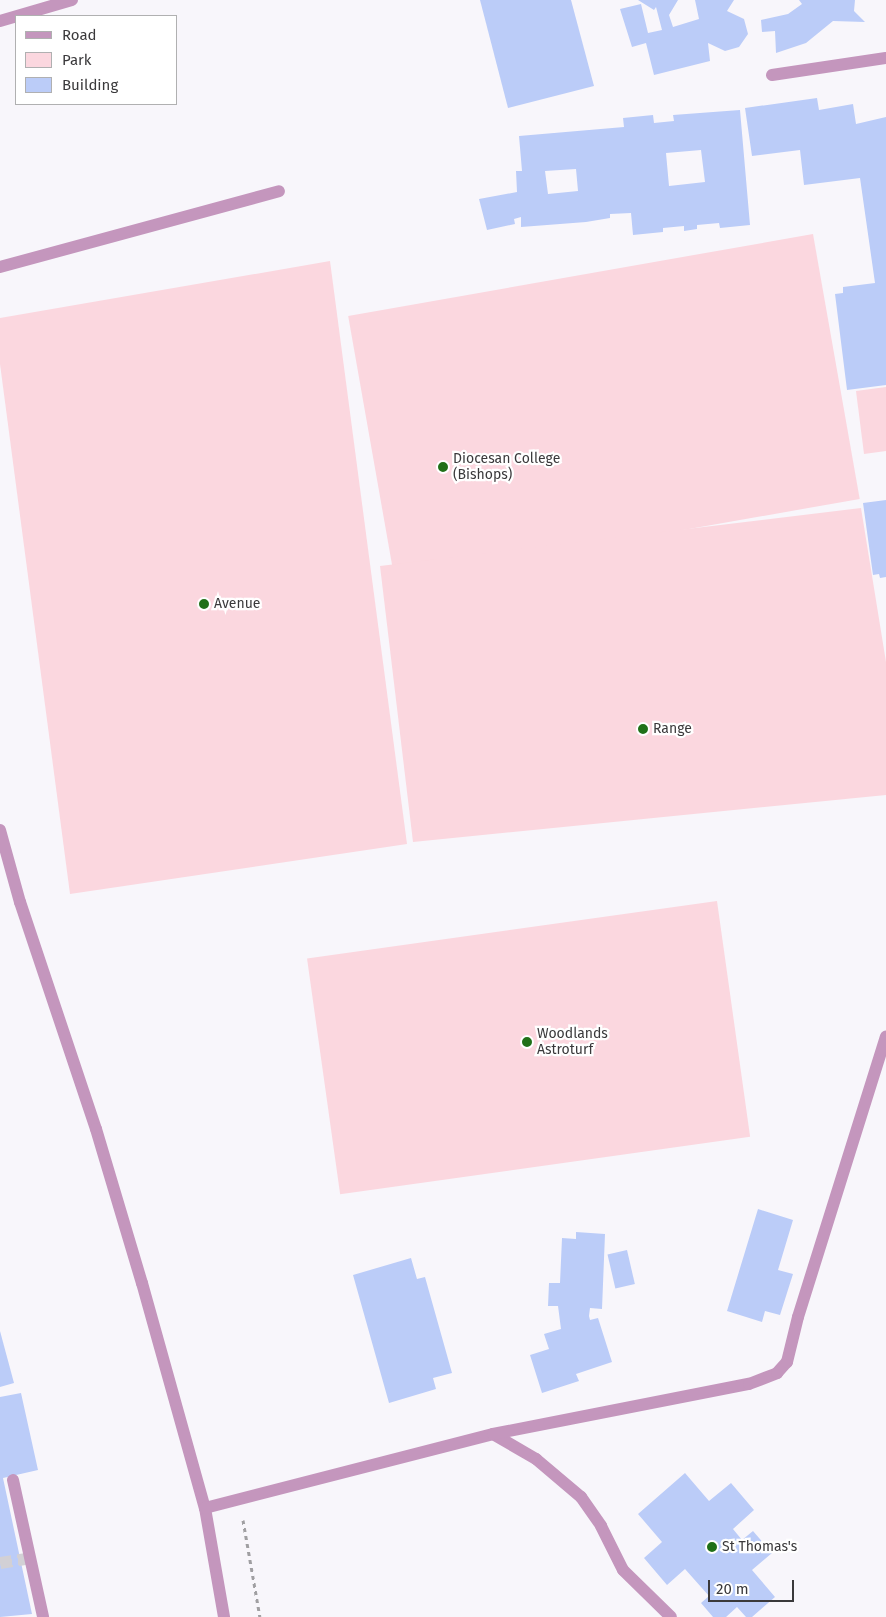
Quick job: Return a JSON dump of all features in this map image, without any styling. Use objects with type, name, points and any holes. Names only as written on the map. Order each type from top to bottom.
[{"type":"street","points":[[21,15],[72,0]]},
{"type":"street","points":[[0,21],[15,17]]},
{"type":"street","points":[[772,75],[886,58]]},
{"type":"street","points":[[0,267],[280,191]]},
{"type":"street","points":[[0,830],[20,902],[99,1138],[205,1508],[224,1617]]},
{"type":"street","points":[[205,1508],[493,1434],[749,1384],[777,1373],[787,1362],[798,1316],[886,1038]]},
{"type":"street","points":[[493,1434],[536,1459],[581,1497],[600,1526],[623,1570],[671,1617]]},
{"type":"street","points":[[13,1480],[43,1617]]},
{"type":"path","points":[[239,1498],[260,1617]]},
{"type":"green space","points":[[813,234],[860,499],[395,581],[348,316]]},
{"type":"green space","name":"Avenue","points":[[330,261],[407,844],[70,894],[0,364],[0,318]]},
{"type":"green space","points":[[886,387],[886,451],[864,454],[856,391]]},
{"type":"green space","name":"Range","points":[[861,508],[886,662],[886,795],[413,842],[380,566]]},
{"type":"green space","name":"Woodlands Astroturf","points":[[717,901],[750,1137],[340,1194],[307,959]]},
{"type":"building","points":[[480,0],[571,0],[594,86],[508,108]]},
{"type":"building","points":[[638,0],[678,0],[669,15],[673,27],[699,19],[695,0],[734,0],[727,11],[744,19],[748,34],[739,47],[725,51],[708,43],[710,61],[654,75],[646,43],[632,47],[620,9],[641,4],[648,33],[662,30],[656,7],[654,10]]},
{"type":"building","points":[[799,0],[855,0],[854,11],[865,22],[833,21],[806,43],[776,53],[775,31],[762,32],[761,20],[788,14],[802,4]]},
{"type":"building","points":[[817,98],[819,110],[853,104],[856,124],[886,117],[886,385],[847,390],[835,294],[843,293],[843,287],[875,283],[860,178],[804,185],[800,150],[752,156],[745,108]]},
{"type":"building","points":[[740,110],[750,225],[720,228],[719,223],[697,225],[697,229],[684,231],[684,226],[663,228],[663,232],[633,235],[631,213],[610,214],[610,218],[586,222],[521,227],[521,217],[514,219],[515,224],[487,230],[479,199],[517,192],[516,171],[522,171],[519,136],[624,127],[623,118],[653,115],[654,123],[674,121],[673,115]],"holes":[[[701,150],[705,182],[669,186],[666,153]],[[576,169],[578,191],[548,194],[545,171]]]},
{"type":"building","points":[[886,500],[886,577],[880,578],[879,574],[873,575],[863,503]]},
{"type":"building","points":[[758,1209],[793,1220],[778,1270],[793,1274],[780,1315],[765,1311],[762,1322],[727,1311]]},
{"type":"building","points":[[576,1232],[605,1234],[602,1309],[590,1308],[589,1316],[590,1320],[598,1318],[612,1362],[576,1374],[579,1381],[542,1393],[530,1355],[549,1349],[544,1334],[561,1329],[558,1306],[548,1306],[549,1283],[560,1283],[562,1238],[576,1239]]},
{"type":"building","points":[[627,1250],[635,1284],[615,1289],[608,1254]]},
{"type":"building","points":[[411,1258],[417,1279],[425,1277],[452,1373],[433,1378],[436,1389],[389,1403],[353,1275]]},
{"type":"building","points":[[0,1331],[14,1383],[0,1387]]},
{"type":"building","points":[[21,1393],[38,1470],[3,1478],[32,1614],[0,1617],[0,1397]]},
{"type":"building","name":"St Thomas's","points":[[685,1473],[709,1501],[731,1483],[754,1510],[733,1529],[742,1540],[753,1531],[772,1553],[752,1570],[775,1597],[752,1617],[746,1617],[737,1607],[726,1617],[713,1617],[701,1603],[709,1596],[685,1569],[667,1585],[644,1558],[662,1542],[638,1514]]},
{"type":"tunnel","points":[[0,1563],[30,1558]]},
{"type":"place","name":"Diocesan College (Bishops)","points":[[443,467]]},
{"type":"place","name":"Avenue","points":[[204,604]]},
{"type":"place","name":"Range","points":[[643,729]]},
{"type":"place","name":"Woodlands Astroturf","points":[[527,1042]]},
{"type":"place","name":"St Thomas's","points":[[712,1547]]}]
